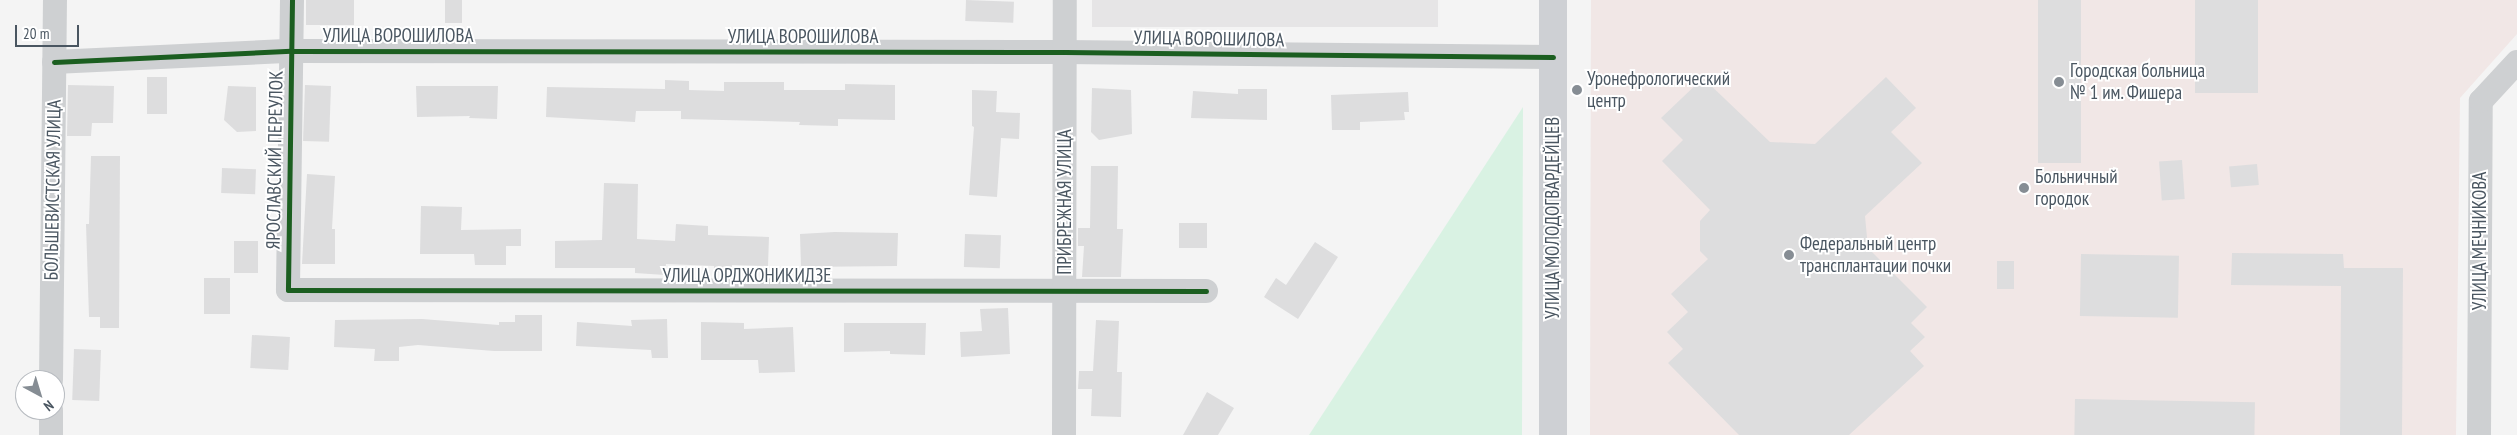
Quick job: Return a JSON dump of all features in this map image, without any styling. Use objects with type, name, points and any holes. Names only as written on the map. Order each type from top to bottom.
[{"type":"street","name":"БОЛЬШЕВИСТСКАЯ УЛИЦА","points":[[51,370],[55,0]]},
{"type":"street","name":"ЯРОСЛАВСКИЙ ПЕРЕУЛОК","points":[[288,290],[292,0]]},
{"type":"street","name":"ПРИБРЕЖНАЯ УЛИЦА","points":[[1064,435],[1065,0]]},
{"type":"street","name":"УЛИЦА МОЛОДОГВАРДЕЙЦЕВ","points":[[1553,0],[1553,435]]},
{"type":"street","name":"УЛИЦА ВОРОШИЛОВА","points":[[54,62],[291,51],[1065,52],[1553,57]]},
{"type":"street","name":"УЛИЦА МЕЧНИКОВА","points":[[2479,435],[2481,100],[2517,62]]},
{"type":"street","name":"УЛИЦА ОРДЖОНИКИДЗЕ","points":[[288,290],[1206,291]]},
{"type":"street","points":[[50,435],[51,420]]},
{"type":"shaded area","points":[[1092,0],[1438,0],[1438,27],[1092,27]]},
{"type":"shaded area","name":"Больничный городок","points":[[1591,0],[2517,0],[2517,34],[2460,98],[2456,435],[1590,435]]},
{"type":"green space","points":[[1523,107],[1522,435],[1309,435]]},
{"type":"building","points":[[306,0],[354,0],[354,25],[306,25]]},
{"type":"building","points":[[445,0],[462,0],[462,23],[445,23]]},
{"type":"building","points":[[966,0],[1014,2],[1013,23],[965,21]]},
{"type":"building","name":"Городская больница № 1 им. Фишера","points":[[2038,0],[2081,0],[2081,163],[2038,163]]},
{"type":"building","name":"Городская больница № 1 им. Фишера","points":[[2195,0],[2258,0],[2258,93],[2195,93]]},
{"type":"building","points":[[147,77],[167,77],[167,114],[147,114]]},
{"type":"building","name":"Федеральный центр трансплантации почки","points":[[1886,77],[1916,108],[1891,132],[1922,163],[1865,216],[1868,248],[1927,307],[1911,323],[1925,337],[1910,351],[1924,366],[1849,435],[1739,435],[1668,363],[1683,349],[1667,332],[1688,312],[1671,294],[1708,259],[1700,251],[1700,221],[1710,210],[1662,161],[1683,140],[1661,118],[1703,78],[1770,142],[1815,144]]},
{"type":"building","points":[[665,80],[689,81],[689,90],[724,91],[724,82],[784,82],[784,90],[845,90],[845,84],[895,85],[895,120],[838,119],[838,126],[799,125],[800,122],[681,119],[681,111],[636,111],[635,122],[546,117],[547,87],[665,89]]},
{"type":"building","points":[[68,85],[114,86],[113,123],[92,123],[91,136],[67,136]]},
{"type":"building","points":[[305,85],[331,86],[329,142],[303,141]]},
{"type":"building","points":[[228,86],[256,87],[256,131],[237,132],[224,120]]},
{"type":"building","points":[[416,86],[498,86],[497,119],[469,118],[470,116],[417,117]]},
{"type":"building","points":[[1092,88],[1131,90],[1132,134],[1099,140],[1091,132]]},
{"type":"building","points":[[1238,89],[1267,89],[1267,120],[1191,118],[1193,91],[1238,94]]},
{"type":"building","points":[[972,90],[997,91],[996,112],[1020,113],[1019,139],[1001,138],[997,197],[969,195],[974,127],[972,126]]},
{"type":"building","points":[[1408,92],[1409,112],[1404,112],[1405,120],[1360,122],[1360,130],[1332,130],[1331,95]]},
{"type":"building","points":[[91,156],[120,156],[119,328],[100,328],[100,317],[89,317],[86,224],[89,224]]},
{"type":"building","points":[[2182,160],[2185,199],[2162,201],[2159,162]]},
{"type":"building","points":[[2257,164],[2259,185],[2231,187],[2229,166]]},
{"type":"building","points":[[1091,166],[1118,166],[1117,229],[1123,229],[1121,277],[1082,277],[1084,246],[1078,246],[1078,228],[1090,228]]},
{"type":"building","points":[[222,168],[256,169],[255,194],[221,193]]},
{"type":"building","points":[[307,174],[335,176],[332,229],[335,229],[335,264],[302,264]]},
{"type":"building","points":[[604,183],[638,184],[637,239],[675,241],[676,224],[708,226],[708,235],[769,237],[768,266],[732,265],[731,273],[714,272],[714,266],[666,264],[665,275],[635,273],[635,268],[555,268],[555,241],[602,240]]},
{"type":"building","points":[[421,206],[462,207],[461,230],[521,229],[521,246],[506,246],[506,265],[475,265],[474,254],[420,254]]},
{"type":"building","points":[[1179,223],[1207,223],[1207,248],[1179,248]]},
{"type":"building","points":[[835,232],[898,233],[897,266],[801,267],[800,234]]},
{"type":"building","points":[[965,234],[1001,235],[1000,268],[964,267]]},
{"type":"building","points":[[234,241],[258,241],[258,273],[234,273]]},
{"type":"building","points":[[1315,242],[1338,257],[1298,319],[1264,297],[1276,278],[1286,285]]},
{"type":"building","points":[[2232,253],[2343,254],[2344,268],[2403,268],[2402,435],[2340,435],[2341,286],[2231,285]]},
{"type":"building","points":[[2081,254],[2179,256],[2178,318],[2080,316]]},
{"type":"building","points":[[1997,261],[2014,261],[2014,289],[1997,289]]},
{"type":"building","points":[[204,278],[230,278],[230,314],[204,314]]},
{"type":"building","points":[[1008,308],[1010,354],[961,357],[960,332],[982,331],[980,309]]},
{"type":"building","points":[[515,315],[542,315],[542,351],[494,351],[418,345],[399,347],[399,361],[374,361],[375,349],[334,347],[335,320],[422,319],[499,325],[499,322],[515,322]]},
{"type":"building","points":[[667,319],[668,358],[652,358],[651,350],[576,346],[577,322],[632,326],[631,320]]},
{"type":"building","points":[[1096,320],[1119,321],[1117,372],[1122,372],[1121,417],[1091,416],[1092,389],[1078,389],[1079,371],[1093,371]]},
{"type":"building","points":[[701,322],[744,323],[744,329],[793,327],[795,372],[759,373],[758,360],[701,360]]},
{"type":"building","points":[[844,323],[926,323],[925,355],[890,354],[890,351],[844,352]]},
{"type":"building","points":[[252,335],[290,337],[288,370],[250,368]]},
{"type":"building","points":[[74,349],[101,350],[99,401],[72,400]]},
{"type":"building","points":[[1207,392],[1234,408],[1218,435],[1183,435]]},
{"type":"building","points":[[2075,399],[2255,402],[2254,435],[2074,435]]},
{"type":"cycle path","points":[[292,0],[288,290],[1206,291]]},
{"type":"cycle path","points":[[54,62],[291,51],[1065,52],[1553,57]]},
{"type":"place","name":"Городская больница № 1 им. Фишера","points":[[2059,82]]},
{"type":"place","name":"Уронефрологический центр","points":[[1577,90]]},
{"type":"place","name":"Больничный городок","points":[[2024,188]]},
{"type":"place","name":"Федеральный центр трансплантации почки","points":[[1789,255]]}]
